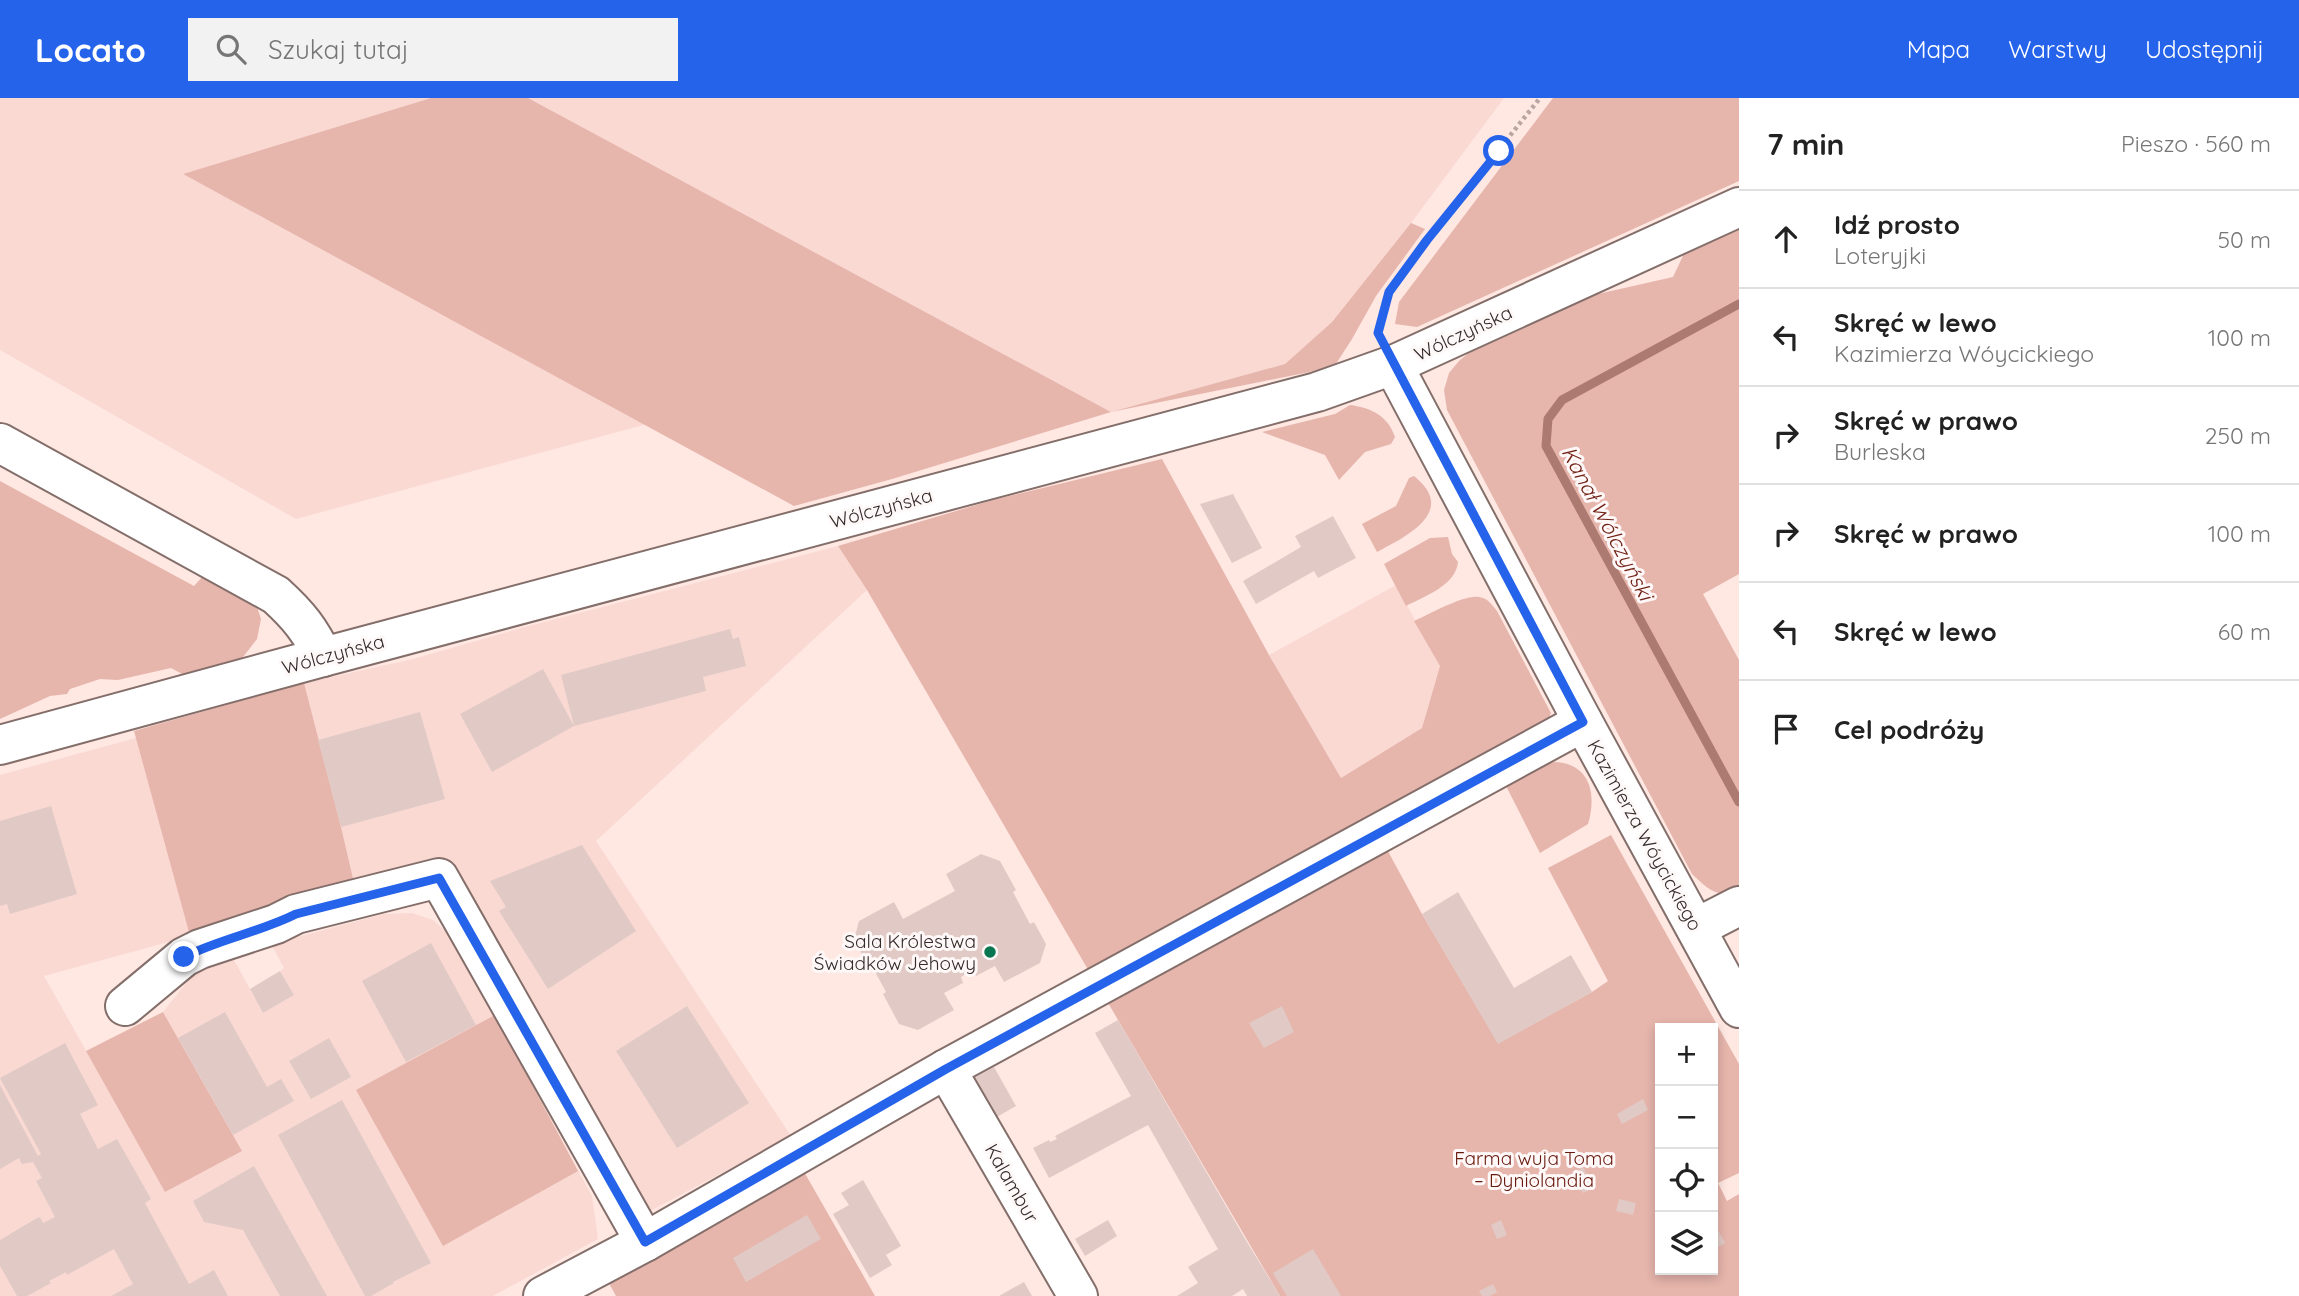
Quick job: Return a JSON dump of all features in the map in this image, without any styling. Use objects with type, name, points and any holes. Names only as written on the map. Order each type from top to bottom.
[{"type":"street","name":"Wólczyńska","points":[[0,746],[323,657],[1317,392],[1393,365],[1739,207]]},
{"type":"street","name":"Kazimierza Wóycickiego","points":[[1393,365],[1739,1008]]},
{"type":"street","points":[[0,443],[276,595],[301,617],[323,657]]},
{"type":"street","points":[[543,1296],[645,1242],[946,1069],[1583,722]]},
{"type":"street","points":[[125,1006],[184,957],[200,949],[276,924],[296,914],[439,878],[645,1242]]},
{"type":"street","points":[[1696,928],[1739,906]]},
{"type":"street","name":"Kalambur","points":[[946,1069],[1078,1296]]},
{"type":"path","points":[[1393,365],[1378,333],[1389,292],[1540,98]]},
{"type":"shaded area","points":[[0,98],[431,98],[183,174],[647,424],[296,519],[0,350]]},
{"type":"shaded area","points":[[528,98],[1504,98],[1411,223],[1332,322],[1285,364],[1111,412]]},
{"type":"shaded area","points":[[838,546],[867,590],[596,841],[791,1136],[637,1218],[448,866],[355,887],[341,827],[300,684],[413,659],[521,628]]},
{"type":"shaded area","points":[[1396,585],[1440,666],[1422,728],[1341,778],[1269,655]]},
{"type":"shaded area","points":[[136,738],[190,936],[44,976],[165,1191],[242,1151],[163,1012],[187,982],[200,968],[232,956],[263,1013],[294,995],[280,971],[284,968],[271,944],[384,914],[412,913],[433,920],[453,938],[592,1196],[598,1239],[493,1296],[0,1296],[0,775]]},
{"type":"green space","points":[[431,98],[528,98],[1111,412],[794,506],[183,174]]},
{"type":"green space","points":[[1553,98],[1739,98],[1739,181],[1417,327],[1395,324],[1399,302]]},
{"type":"green space","points":[[1739,221],[1739,574],[1703,594],[1739,660],[1739,889],[1718,893],[1692,874],[1447,410],[1444,390],[1449,373],[1482,342],[1589,296],[1673,277],[1689,243]]},
{"type":"green space","points":[[1411,223],[1425,229],[1376,296],[1334,367],[1111,412],[1285,364],[1332,322]]},
{"type":"green space","points":[[1350,405],[1378,414],[1395,437],[1391,444],[1365,452],[1339,480],[1325,455],[1262,432],[1335,414]]},
{"type":"green space","points":[[1162,459],[1269,655],[1341,778],[1422,728],[1440,666],[1414,621],[1464,599],[1482,598],[1490,602],[1497,611],[1551,713],[1546,725],[1090,973],[867,590],[838,546],[993,500]]},
{"type":"green space","points":[[1414,476],[1426,489],[1431,500],[1430,511],[1413,530],[1377,552],[1362,524],[1396,506],[1409,478]]},
{"type":"green space","points":[[0,481],[194,586],[204,575],[255,601],[261,619],[257,639],[240,661],[186,676],[171,668],[118,680],[100,679],[70,689],[67,694],[50,696],[0,719]]},
{"type":"green space","points":[[1448,537],[1452,554],[1458,562],[1452,577],[1438,589],[1406,606],[1384,564],[1430,538]]},
{"type":"green space","points":[[304,683],[355,887],[190,936],[134,731]]},
{"type":"green space","points":[[1554,762],[1576,768],[1583,774],[1591,791],[1591,813],[1588,824],[1540,853],[1502,778]]},
{"type":"green space","name":"Farma wuja Toma – Dyniolandia","points":[[1611,835],[1716,1023],[1655,1023],[1655,1275],[1718,1275],[1718,1183],[1727,1201],[1739,1194],[1739,1296],[1280,1296],[1104,996],[1383,842],[1498,1043],[1608,981],[1548,868]]},
{"type":"green space","points":[[163,1012],[242,1151],[165,1192],[86,1051]]},
{"type":"green space","points":[[495,1015],[578,1171],[443,1246],[356,1090]]},
{"type":"green space","points":[[1718,1026],[1739,1064],[1739,1173],[1718,1183]]},
{"type":"green space","points":[[799,1163],[875,1296],[616,1296],[604,1274]]},
{"type":"building","points":[[1233,494],[1262,548],[1232,563],[1200,504]]},
{"type":"building","points":[[1333,516],[1356,558],[1318,578],[1314,571],[1256,604],[1243,581],[1301,547],[1295,536]]},
{"type":"building","points":[[730,629],[733,639],[739,637],[746,666],[703,677],[706,691],[574,726],[561,675]]},
{"type":"building","points":[[543,669],[574,726],[492,772],[460,714]]},
{"type":"building","points":[[420,712],[445,799],[341,827],[318,740]]},
{"type":"building","points":[[51,806],[77,894],[10,914],[7,904],[0,906],[0,821]]},
{"type":"building","points":[[582,845],[636,931],[548,989],[499,911],[506,907],[490,881]]},
{"type":"building","points":[[981,854],[1000,861],[1030,924],[1034,922],[1046,944],[1040,963],[1004,982],[995,966],[976,976],[973,970],[961,977],[963,983],[944,993],[954,1010],[918,1030],[899,1024],[883,994],[886,992],[854,940],[859,921],[894,902],[903,919],[955,891],[946,874]]},
{"type":"building","points":[[1458,892],[1514,988],[1571,955],[1592,992],[1498,1044],[1422,914]]},
{"type":"building","points":[[431,943],[476,1025],[406,1062],[362,981]]},
{"type":"building","points":[[280,971],[294,995],[263,1013],[250,989]]},
{"type":"building","points":[[687,1006],[749,1103],[677,1148],[616,1051]]},
{"type":"building","points":[[1282,1006],[1294,1032],[1264,1048],[1249,1023]]},
{"type":"building","points":[[225,1012],[267,1087],[281,1079],[294,1101],[233,1135],[178,1038]]},
{"type":"building","points":[[1118,1020],[1280,1296],[1247,1296],[1243,1289],[1232,1296],[1177,1296],[1198,1283],[1188,1267],[1218,1249],[1148,1125],[1049,1178],[1033,1148],[1057,1139],[1055,1136],[1131,1096],[1095,1033]]},
{"type":"building","points":[[329,1038],[351,1077],[311,1099],[289,1061]]},
{"type":"building","points":[[65,1043],[98,1105],[80,1114],[98,1149],[117,1139],[151,1199],[145,1203],[189,1284],[214,1270],[228,1296],[111,1296],[133,1284],[114,1249],[67,1275],[66,1272],[49,1281],[51,1283],[27,1296],[17,1296],[0,1266],[0,1240],[37,1218],[40,1217],[43,1223],[55,1217],[36,1181],[42,1178],[33,1162],[22,1164],[19,1158],[0,1169],[0,1085],[38,1156],[41,1154],[0,1078]]},
{"type":"building","points":[[994,1067],[1016,1106],[995,1118],[972,1079]]},
{"type":"building","points":[[1643,1099],[1648,1110],[1622,1124],[1617,1114]]},
{"type":"building","points":[[342,1100],[431,1263],[371,1296],[365,1296],[278,1135]]},
{"type":"building","points":[[254,1166],[327,1296],[280,1296],[243,1230],[204,1222],[193,1201]]},
{"type":"building","points":[[1583,1167],[1593,1188],[1583,1193],[1572,1173]]},
{"type":"building","points":[[863,1180],[901,1246],[886,1255],[892,1265],[870,1278],[833,1214],[849,1205],[841,1193]]},
{"type":"building","points":[[1619,1199],[1636,1203],[1633,1215],[1616,1211]]},
{"type":"building","points":[[807,1215],[821,1239],[746,1282],[733,1258]]},
{"type":"building","points":[[1108,1220],[1117,1236],[1085,1256],[1075,1239]]},
{"type":"building","points":[[1501,1220],[1507,1235],[1497,1239],[1491,1225]]},
{"type":"building","points":[[1718,1230],[1725,1243],[1718,1247]]},
{"type":"building","points":[[1313,1249],[1341,1296],[1287,1296],[1273,1273]]},
{"type":"building","points":[[1024,1282],[1032,1296],[999,1296]]},
{"type":"building","points":[[1493,1284],[1497,1292],[1482,1296],[1479,1291]]},
{"type":"waterway","name":"Kanał Wólczyński","points":[[1739,304],[1562,400],[1548,419],[1546,446],[1739,802]]},
{"type":"place","name":"Sala Królestwa Świadków Jehowy","points":[[990,952]]},
{"type":"route","points":[[184,957],[200,949],[276,924],[296,914],[439,878],[645,1242],[946,1069],[1583,722],[1378,333],[1389,292],[1499,151]]}]
